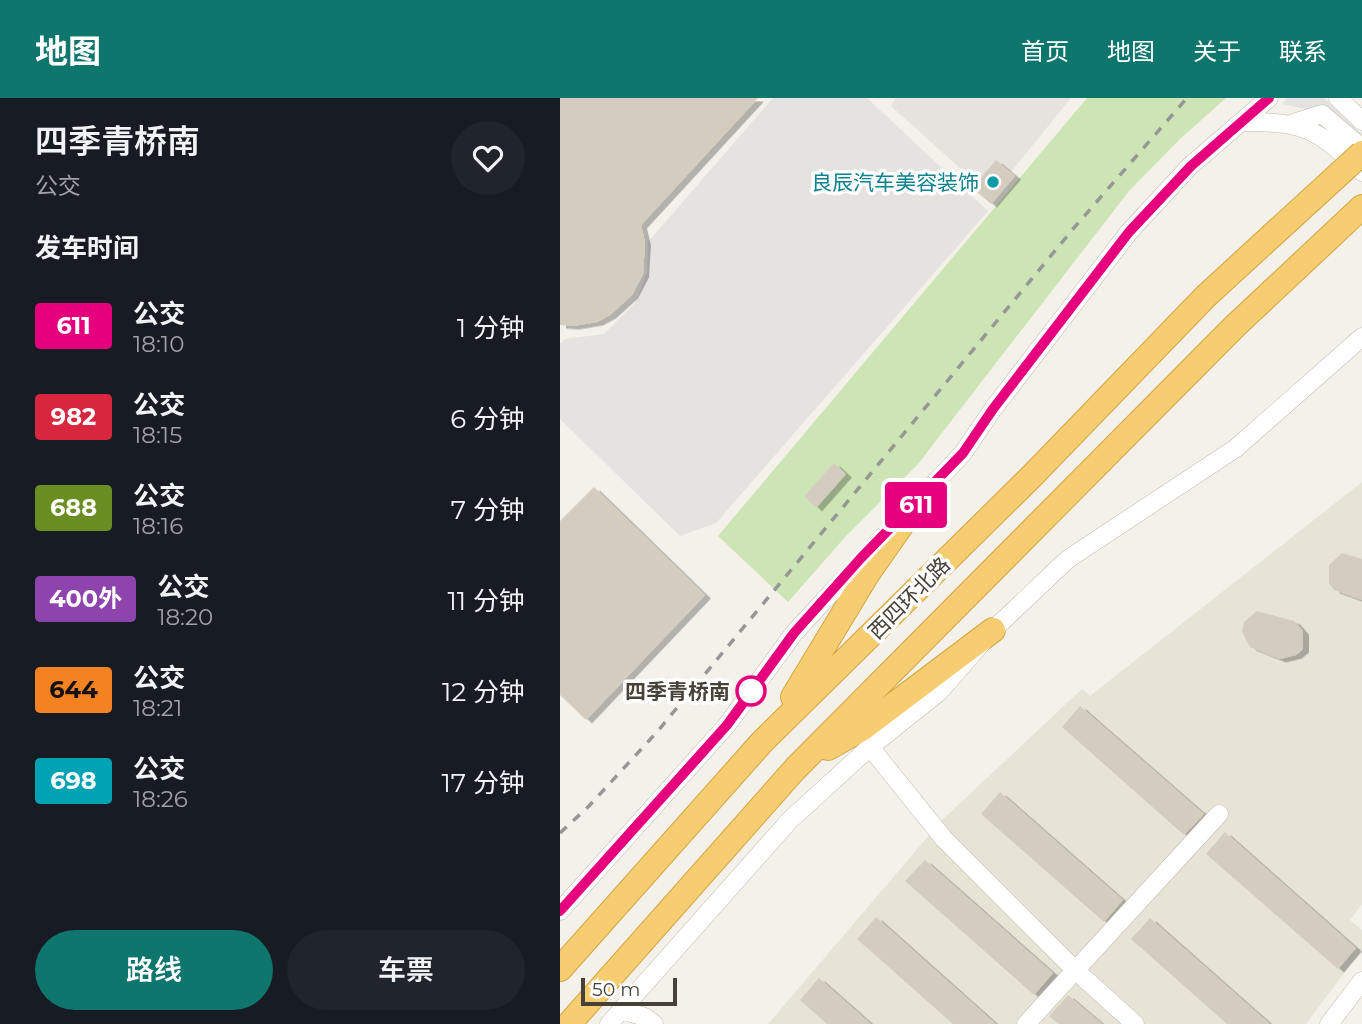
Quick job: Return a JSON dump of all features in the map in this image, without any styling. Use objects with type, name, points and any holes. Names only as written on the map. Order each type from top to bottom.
[{"type":"highway","name":"西四环北路","points":[[560,969],[762,742],[1031,477],[1206,296],[1362,150]]},
{"type":"highway","name":"西四环北路","points":[[569,1024],[795,769],[1235,327],[1362,207]]},
{"type":"highway","points":[[762,742],[808,675],[868,573],[915,506]]},
{"type":"highway","points":[[795,769],[863,728],[993,630]]},
{"type":"street","points":[[560,911],[727,725],[794,633],[861,558],[915,506],[963,453],[1001,398],[1129,232],[1191,166],[1245,122],[1269,98]]},
{"type":"street","points":[[1338,98],[1362,121]]},
{"type":"street","points":[[1245,122],[1293,123],[1322,114],[1362,150]]},
{"type":"street","points":[[1293,123],[1329,141],[1362,172]]},
{"type":"street","points":[[609,1024],[790,820],[870,747],[939,692],[993,630],[1068,559],[1236,448],[1362,337]]},
{"type":"street","points":[[870,747],[944,839],[1074,969],[1135,1024]]},
{"type":"street","points":[[1026,1024],[1219,814]]},
{"type":"street","points":[[1329,1024],[1362,981]]},
{"type":"street","points":[[622,1010],[634,1024]]},
{"type":"street","points":[[622,1010],[645,1017],[654,1024]]},
{"type":"shaded area","points":[[773,98],[867,98],[988,211],[716,523],[680,536],[560,419],[560,344],[565,339],[604,334],[635,303],[647,272],[648,242]]},
{"type":"shaded area","points":[[896,98],[1071,98],[991,196],[891,106]]},
{"type":"shaded area","points":[[1288,98],[1324,98],[1362,134],[1362,164],[1305,109],[1282,104]]},
{"type":"shaded area","points":[[1362,482],[1362,904],[1350,920],[1362,930],[1362,949],[1306,1024],[768,1024],[942,820],[1082,689],[1090,696]]},
{"type":"green space","points":[[1087,98],[1226,98],[1180,139],[1129,191],[918,464],[846,536],[788,602],[718,536]]},
{"type":"building","points":[[560,98],[758,98],[641,225],[645,242],[643,274],[632,295],[610,315],[597,322],[573,326],[560,325]]},
{"type":"building","name":"良辰汽车美容装饰","points":[[996,160],[1015,176],[991,204],[972,188]]},
{"type":"building","points":[[834,463],[846,474],[816,508],[804,496]]},
{"type":"building","points":[[594,487],[705,595],[586,720],[560,695],[560,521]]},
{"type":"building","points":[[1342,553],[1362,559],[1362,600],[1334,590],[1329,583],[1329,565]]},
{"type":"building","points":[[1257,611],[1294,621],[1303,631],[1303,649],[1296,655],[1280,659],[1250,647],[1242,632],[1244,622]]},
{"type":"building","points":[[1080,706],[1204,814],[1184,835],[1062,727]]},
{"type":"building","points":[[1000,792],[1123,900],[1104,922],[981,814]]},
{"type":"building","points":[[1225,832],[1356,948],[1338,969],[1206,854]]},
{"type":"building","points":[[925,860],[1053,973],[1034,995],[905,881]]},
{"type":"building","points":[[876,917],[996,1024],[953,1024],[857,939]]},
{"type":"building","points":[[1150,918],[1270,1024],[1227,1024],[1131,939]]},
{"type":"building","points":[[819,978],[871,1024],[827,1024],[800,1000]]},
{"type":"building","points":[[1068,995],[1102,1024],[1059,1024],[1049,1016]]},
{"type":"railway","points":[[560,833],[589,806],[657,732],[1073,229],[1187,98]]},
{"type":"bus line","name":"611","points":[[560,911],[727,725],[794,633],[861,558],[915,506],[963,453],[993,409],[1129,232],[1191,166],[1245,122],[1269,98]]},
{"type":"place","name":"良辰汽车美容装饰","points":[[993,182]]},
{"type":"place","name":"四季青桥南","points":[[751,691]]}]
